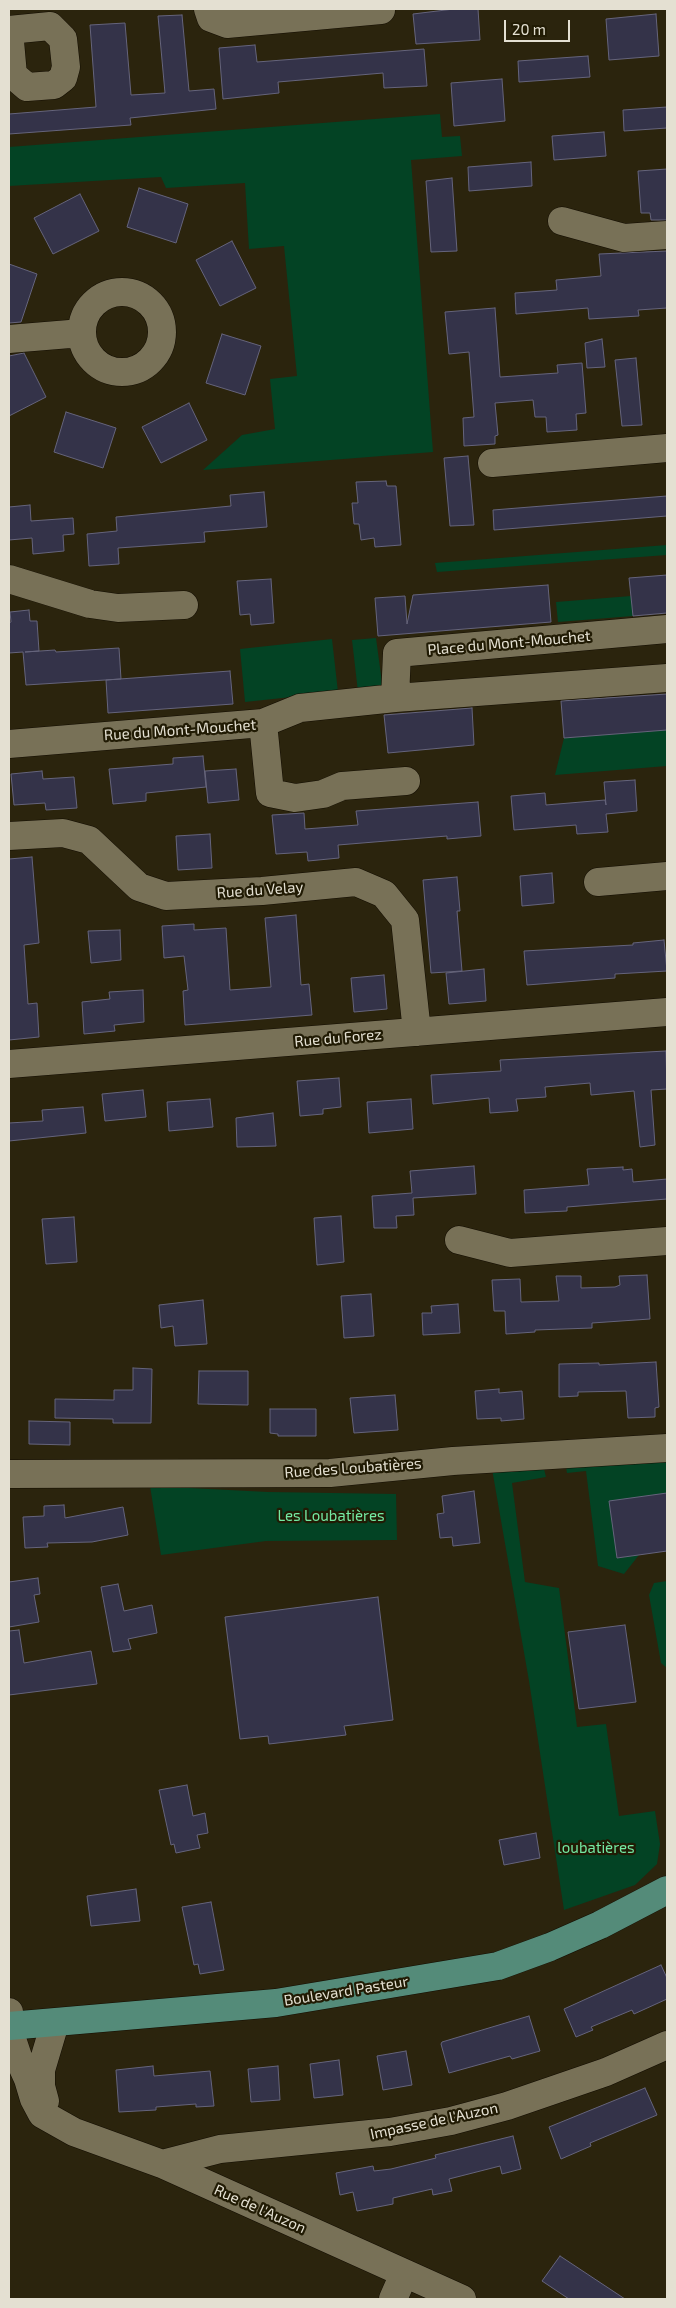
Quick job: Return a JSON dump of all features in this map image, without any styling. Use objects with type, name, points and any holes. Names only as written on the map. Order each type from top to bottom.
[{"type":"main road","name":"Boulevard Pasteur","points":[[9,2021],[55,2023],[276,2003],[498,1966],[550,1947],[600,1925],[667,1890]]},
{"type":"street","points":[[208,9],[211,18],[227,24],[381,10]]},
{"type":"street","points":[[562,221],[624,238],[667,235]]},
{"type":"street","points":[[9,339],[82,333]]},
{"type":"street","points":[[492,463],[667,448]]},
{"type":"street","points":[[9,579],[90,604],[118,608],[184,605]]},
{"type":"street","name":"Place du Mont-Mouchet","points":[[395,698],[397,653],[667,629]]},
{"type":"street","points":[[263,724],[300,708],[395,698],[667,678]]},
{"type":"street","name":"Rue du Mont-Mouchet","points":[[9,744],[263,724],[270,793],[295,798],[323,794],[342,786],[406,781]]},
{"type":"street","name":"Rue du Velay","points":[[9,836],[63,833],[89,840],[139,887],[166,896],[262,891],[356,882],[384,894],[405,920],[417,1032]]},
{"type":"street","points":[[598,882],[667,876]]},
{"type":"street","name":"Rue du Forez","points":[[9,1064],[667,1012]]},
{"type":"street","points":[[460,1240],[510,1253],[667,1240]]},
{"type":"street","name":"Rue des Loubatières","points":[[9,1474],[330,1473],[453,1461],[667,1448]]},
{"type":"street","name":"Rue de l'Auzon","points":[[9,2021],[18,2057],[28,2079],[34,2099],[42,2114],[74,2132],[162,2164],[462,2299]]},
{"type":"street","points":[[55,2023],[45,2054],[41,2086],[46,2104],[57,2122]]},
{"type":"street","name":"Impasse de l'Auzon","points":[[162,2164],[220,2149],[390,2132],[451,2120],[507,2106],[606,2072],[667,2045]]},
{"type":"street","points":[[393,2299],[404,2274]]},
{"type":"green space","points":[[440,114],[442,137],[460,136],[462,156],[411,160],[433,452],[203,470],[242,435],[275,429],[270,379],[297,376],[284,246],[249,249],[245,183],[166,188],[161,177],[9,186],[9,147]]},
{"type":"green space","points":[[667,545],[667,555],[437,572],[435,563]]},
{"type":"green space","points":[[631,596],[633,616],[558,622],[556,602]]},
{"type":"green space","points":[[376,638],[383,690],[358,692],[352,640]]},
{"type":"green space","points":[[332,639],[338,692],[245,702],[240,649]]},
{"type":"green space","points":[[667,730],[667,766],[555,775],[564,738]]},
{"type":"green space","points":[[667,1461],[667,1493],[610,1502],[617,1558],[639,1555],[624,1574],[598,1566],[586,1471],[567,1473],[566,1467]]},
{"type":"green space","name":"loubatières","points":[[492,1469],[544,1469],[546,1477],[512,1483],[525,1582],[559,1588],[577,1727],[606,1724],[619,1816],[655,1811],[660,1844],[657,1864],[635,1885],[564,1910],[529,1681]]},
{"type":"green space","name":"Les Loubatières","points":[[150,1486],[268,1492],[396,1494],[397,1540],[266,1541],[161,1555]]},
{"type":"green space","points":[[667,1581],[667,1668],[661,1663],[649,1595],[654,1583]]},
{"type":"building","points":[[454,9],[478,9],[480,40],[416,44],[413,14]]},
{"type":"building","points":[[656,14],[659,56],[609,60],[606,19]]},
{"type":"building","points":[[182,15],[189,91],[214,89],[216,109],[130,118],[131,125],[9,134],[9,114],[96,107],[90,25],[125,23],[131,95],[165,93],[158,16]]},
{"type":"building","points":[[255,45],[257,62],[424,49],[427,86],[384,88],[383,73],[278,82],[279,93],[223,99],[219,48]]},
{"type":"building","points":[[588,56],[590,77],[519,82],[518,61]]},
{"type":"building","points":[[502,79],[505,121],[454,126],[451,83]]},
{"type":"building","points":[[667,107],[667,128],[624,131],[623,110]]},
{"type":"building","points":[[604,132],[606,156],[554,160],[552,136]]},
{"type":"building","points":[[531,162],[532,186],[469,191],[468,167]]},
{"type":"building","points":[[667,169],[667,220],[651,220],[650,213],[641,213],[638,171]]},
{"type":"building","points":[[452,178],[457,251],[431,252],[426,181]]},
{"type":"building","points":[[139,188],[188,204],[176,243],[127,227]]},
{"type":"building","points":[[80,194],[99,231],[53,254],[34,218]]},
{"type":"building","points":[[232,241],[256,288],[220,306],[196,260]]},
{"type":"building","points":[[667,251],[667,308],[638,310],[639,316],[589,319],[588,308],[516,314],[515,293],[557,290],[556,280],[601,276],[599,254]]},
{"type":"building","points":[[9,264],[37,274],[21,322],[9,323]]},
{"type":"building","points":[[495,308],[500,377],[558,373],[557,365],[582,363],[586,413],[576,414],[577,430],[547,432],[546,417],[535,417],[533,400],[495,403],[498,435],[495,436],[495,444],[464,446],[463,418],[474,417],[469,352],[449,354],[445,312]]},
{"type":"building","points":[[222,334],[261,346],[245,395],[206,383]]},
{"type":"building","points":[[602,339],[605,367],[587,368],[585,343]]},
{"type":"building","points":[[24,353],[46,397],[9,416],[9,356]]},
{"type":"building","points":[[636,358],[642,425],[622,426],[615,360]]},
{"type":"building","points":[[189,403],[207,440],[161,463],[142,427]]},
{"type":"building","points":[[66,412],[116,428],[103,468],[54,452]]},
{"type":"building","points":[[468,456],[474,525],[450,526],[444,458]]},
{"type":"building","points":[[386,481],[387,486],[396,486],[401,545],[375,547],[374,538],[361,540],[359,524],[354,524],[352,503],[358,503],[356,482]]},
{"type":"building","points":[[264,492],[267,527],[204,532],[205,542],[118,548],[119,564],[89,566],[87,534],[117,531],[116,517],[231,506],[230,495]]},
{"type":"building","points":[[667,496],[667,516],[494,530],[493,510]]},
{"type":"building","points":[[30,505],[31,521],[73,518],[74,534],[63,535],[64,551],[33,554],[32,538],[9,540],[9,507]]},
{"type":"building","points":[[667,575],[667,613],[633,616],[629,578]]},
{"type":"building","points":[[271,579],[274,623],[251,625],[250,614],[240,615],[237,581]]},
{"type":"building","points":[[548,585],[551,622],[378,636],[375,598],[405,596],[407,624],[413,595]]},
{"type":"building","points":[[29,610],[30,621],[37,621],[39,651],[25,652],[119,648],[121,679],[26,685],[23,652],[9,653],[9,623],[11,622],[10,612]]},
{"type":"building","points":[[230,671],[233,704],[108,713],[106,680]]},
{"type":"building","points":[[667,694],[667,730],[564,738],[561,701]]},
{"type":"building","points":[[472,708],[474,745],[388,753],[384,715]]},
{"type":"building","points":[[203,756],[206,787],[146,793],[146,801],[113,804],[109,769],[173,764],[173,758]]},
{"type":"building","points":[[236,769],[239,800],[208,803],[205,771]]},
{"type":"building","points":[[42,771],[43,779],[74,777],[77,808],[46,810],[45,803],[14,805],[11,774]]},
{"type":"building","points":[[635,780],[637,811],[606,814],[608,832],[577,834],[576,825],[514,830],[511,796],[545,793],[546,805],[605,800],[606,805],[604,782]]},
{"type":"building","points":[[478,802],[481,836],[447,839],[447,836],[338,845],[339,858],[308,861],[307,852],[276,854],[272,815],[304,813],[305,829],[358,825],[356,811]]},
{"type":"building","points":[[210,834],[212,868],[178,870],[176,836]]},
{"type":"building","points":[[32,857],[39,943],[24,945],[28,1004],[37,1003],[39,1037],[9,1040],[9,859]]},
{"type":"building","points":[[552,873],[554,903],[522,906],[520,876]]},
{"type":"building","points":[[457,877],[460,911],[457,911],[462,971],[431,973],[423,880]]},
{"type":"building","points":[[296,915],[301,985],[309,984],[312,1015],[185,1025],[183,991],[188,990],[184,956],[164,958],[162,926],[194,924],[194,930],[226,928],[230,990],[271,987],[265,918]]},
{"type":"building","points":[[120,930],[121,960],[91,963],[88,931]]},
{"type":"building","points":[[664,940],[667,971],[615,974],[615,978],[527,985],[524,951],[633,945],[633,943]]},
{"type":"building","points":[[484,969],[486,1001],[449,1004],[446,973]]},
{"type":"building","points":[[384,975],[387,1009],[354,1012],[351,978]]},
{"type":"building","points":[[143,990],[144,1022],[114,1025],[115,1031],[84,1034],[82,1002],[110,999],[109,992]]},
{"type":"building","points":[[666,1051],[667,1089],[651,1090],[655,1145],[640,1147],[634,1091],[591,1095],[590,1083],[545,1087],[546,1097],[516,1099],[518,1111],[490,1113],[489,1098],[433,1104],[431,1075],[501,1071],[500,1060]]},
{"type":"building","points":[[339,1078],[341,1107],[323,1109],[323,1114],[300,1116],[297,1081]]},
{"type":"building","points":[[143,1090],[146,1117],[105,1121],[102,1094]]},
{"type":"building","points":[[210,1099],[213,1127],[169,1131],[167,1102]]},
{"type":"building","points":[[411,1099],[413,1129],[369,1133],[367,1102]]},
{"type":"building","points":[[83,1107],[86,1133],[9,1141],[9,1123],[43,1121],[42,1110]]},
{"type":"building","points":[[273,1113],[276,1146],[237,1147],[236,1118]]},
{"type":"building","points":[[474,1166],[476,1194],[413,1198],[414,1215],[396,1216],[397,1228],[374,1228],[372,1196],[412,1193],[410,1171]]},
{"type":"building","points":[[623,1167],[623,1170],[632,1169],[633,1182],[667,1179],[667,1199],[567,1207],[567,1211],[525,1213],[524,1190],[589,1185],[587,1169]]},
{"type":"building","points":[[341,1216],[344,1262],[317,1265],[314,1218]]},
{"type":"building","points":[[74,1217],[77,1262],[46,1264],[42,1219]]},
{"type":"building","points":[[647,1275],[650,1319],[592,1323],[592,1328],[535,1330],[535,1332],[506,1334],[505,1311],[494,1311],[492,1280],[520,1279],[521,1302],[559,1301],[556,1276],[581,1276],[581,1288],[615,1287],[620,1285],[619,1276]]},
{"type":"building","points":[[371,1294],[374,1336],[344,1338],[341,1296]]},
{"type":"building","points":[[203,1300],[207,1344],[175,1346],[173,1326],[161,1328],[159,1305]]},
{"type":"building","points":[[458,1304],[460,1333],[423,1335],[422,1313],[432,1313],[431,1306]]},
{"type":"building","points":[[656,1362],[659,1407],[655,1408],[655,1417],[628,1418],[626,1391],[578,1392],[578,1396],[559,1397],[559,1364],[599,1363],[599,1365]]},
{"type":"building","points":[[133,1368],[152,1369],[151,1423],[113,1423],[113,1419],[55,1418],[55,1399],[114,1400],[114,1390],[133,1390]]},
{"type":"building","points":[[199,1371],[248,1371],[248,1405],[198,1404]]},
{"type":"building","points":[[499,1389],[499,1393],[522,1391],[524,1419],[501,1421],[501,1418],[477,1419],[475,1391]]},
{"type":"building","points":[[395,1395],[398,1430],[354,1433],[350,1398]]},
{"type":"building","points":[[270,1409],[316,1409],[316,1436],[278,1436],[278,1434],[270,1433]]},
{"type":"building","points":[[29,1421],[70,1422],[70,1445],[29,1444]]},
{"type":"building","points":[[474,1491],[480,1543],[453,1546],[452,1537],[440,1538],[437,1514],[444,1513],[442,1496]]},
{"type":"building","points":[[667,1493],[667,1551],[617,1558],[609,1501]]},
{"type":"building","points":[[64,1505],[65,1518],[123,1507],[128,1535],[92,1542],[47,1543],[48,1547],[25,1548],[23,1517],[44,1516],[44,1506]]},
{"type":"building","points":[[38,1578],[40,1594],[34,1595],[39,1622],[9,1627],[9,1582]]},
{"type":"building","points":[[118,1584],[124,1611],[152,1605],[157,1633],[128,1639],[131,1649],[113,1652],[101,1587]]},
{"type":"building","points":[[378,1597],[393,1720],[344,1726],[346,1735],[269,1744],[268,1736],[240,1739],[225,1617]]},
{"type":"building","points":[[625,1625],[636,1702],[579,1709],[568,1632]]},
{"type":"building","points":[[19,1630],[24,1663],[91,1651],[97,1684],[9,1695],[9,1631]]},
{"type":"building","points":[[187,1785],[193,1816],[205,1813],[208,1833],[197,1835],[200,1848],[176,1853],[174,1844],[171,1845],[159,1790]]},
{"type":"building","points":[[536,1833],[540,1858],[504,1865],[499,1840]]},
{"type":"building","points":[[136,1889],[140,1921],[91,1926],[87,1896]]},
{"type":"building","points":[[211,1902],[224,1970],[200,1974],[198,1964],[194,1965],[182,1907]]},
{"type":"building","points":[[661,1965],[667,1978],[667,1999],[634,2014],[632,2010],[591,2027],[593,2030],[576,2037],[564,2009]]},
{"type":"building","points":[[529,2016],[540,2051],[512,2059],[510,2056],[449,2073],[442,2042]]},
{"type":"building","points":[[406,2051],[412,2085],[383,2090],[377,2056]]},
{"type":"building","points":[[339,2060],[343,2095],[314,2098],[310,2064]]},
{"type":"building","points":[[153,2066],[154,2076],[210,2071],[214,2106],[196,2107],[196,2104],[156,2107],[156,2110],[119,2112],[116,2070]]},
{"type":"building","points":[[278,2066],[280,2100],[251,2102],[248,2069]]},
{"type":"building","points":[[645,2088],[657,2115],[590,2143],[591,2146],[561,2159],[549,2127]]},
{"type":"building","points":[[513,2136],[521,2169],[502,2174],[500,2166],[449,2179],[452,2191],[433,2195],[432,2189],[393,2198],[393,2204],[357,2211],[353,2192],[340,2195],[336,2173],[373,2166],[374,2171],[391,2169],[436,2158],[435,2155]]},
{"type":"building","points":[[560,2256],[625,2299],[569,2299],[542,2281]]}]
